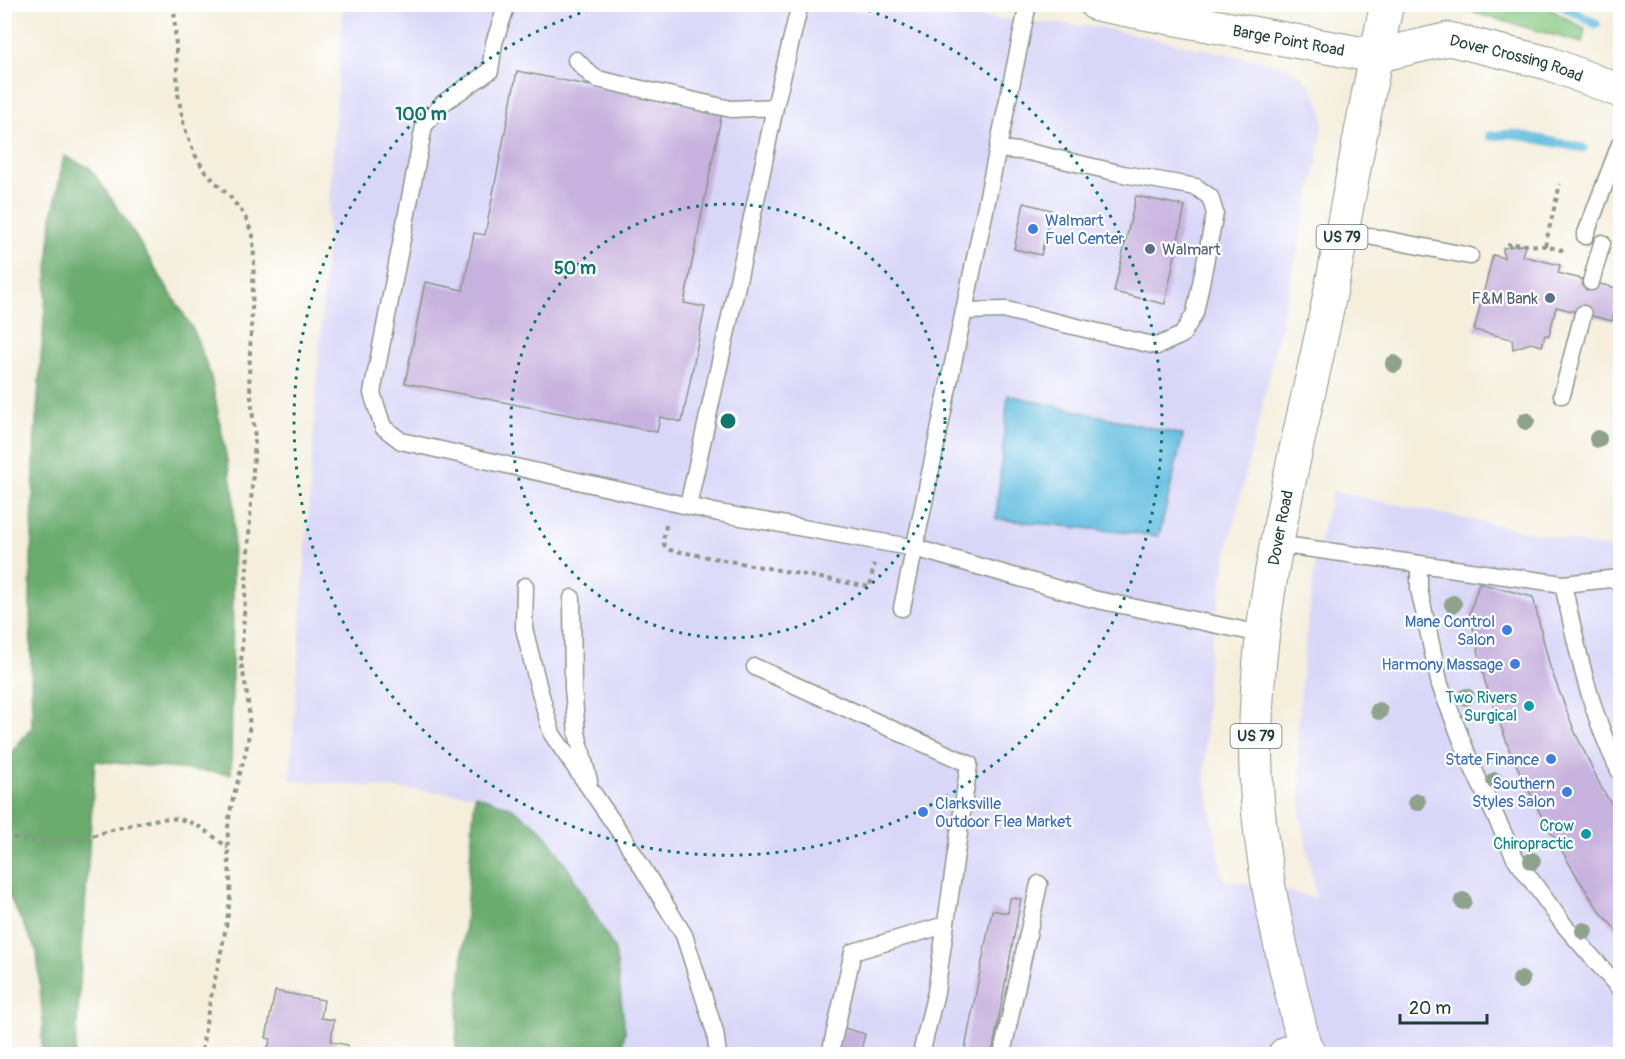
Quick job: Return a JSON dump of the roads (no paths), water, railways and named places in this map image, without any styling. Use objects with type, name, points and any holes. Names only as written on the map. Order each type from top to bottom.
[{"type":"main road","name":"Barge Point Road","points":[[1096,4],[1168,10],[1287,41],[1375,56]]},
{"type":"main road","name":"Dover Road","points":[[1299,1051],[1265,864],[1257,795],[1257,694],[1262,634],[1277,544],[1343,231],[1375,56],[1387,4]]},
{"type":"main road","name":"Dover Crossing Road","points":[[1375,56],[1449,39],[1548,63],[1620,91]]},
{"type":"lane","points":[[507,4],[494,43],[490,71],[443,103],[424,126],[372,393],[383,427],[401,441],[688,506],[915,548],[1093,599],[1262,634]]},
{"type":"lane","points":[[688,506],[775,107],[800,4]]},
{"type":"lane","points":[[902,608],[1028,4]]},
{"type":"lane","points":[[576,60],[597,79],[731,108],[775,107]]},
{"type":"lane","points":[[1585,236],[1620,144]]},
{"type":"lane","points":[[964,310],[1006,310],[1157,346],[1182,335],[1195,313],[1215,213],[1210,196],[1196,187],[1123,174],[1029,152],[998,149]]},
{"type":"lane","points":[[1343,231],[1470,256]]},
{"type":"lane","points":[[1591,282],[1602,243]]},
{"type":"lane","points":[[1562,395],[1583,314]]},
{"type":"lane","points":[[1277,544],[1563,584],[1620,578]]},
{"type":"lane","points":[[1419,565],[1419,589],[1440,685],[1471,765],[1500,827],[1515,858],[1564,926],[1620,989]]},
{"type":"lane","points":[[1563,584],[1581,668],[1612,757],[1620,772]]},
{"type":"lane","points":[[525,586],[524,628],[537,685],[552,734],[624,838],[684,935],[716,1032],[718,1054]]},
{"type":"lane","points":[[573,598],[573,688],[577,733],[592,791]]},
{"type":"lane","points":[[755,667],[969,764],[953,860],[936,992],[921,1054]]},
{"type":"lane","points":[[1002,1054],[1039,884]]},
{"type":"lane","points":[[830,1054],[854,952],[945,925]]},
{"type":"water","points":[[1008,395],[1183,435],[1159,536],[996,519]]},
{"type":"waterway","points":[[1559,4],[1596,24]]},
{"type":"waterway","points":[[1490,136],[1513,134],[1583,148]]},
{"type":"place","name":"Walmart Fuel Center","points":[[1033,229]]},
{"type":"place","name":"Walmart","points":[[1150,249]]},
{"type":"place","name":"F&M Bank","points":[[1550,298]]},
{"type":"place","name":"Mane Control Salon","points":[[1507,630]]},
{"type":"place","name":"Harmony Massage","points":[[1515,664]]},
{"type":"place","name":"Two Rivers Surgical","points":[[1529,706]]},
{"type":"place","name":"State Finance","points":[[1551,759]]},
{"type":"place","name":"Southern Styles Salon","points":[[1567,792]]},
{"type":"place","name":"Clarksville Outdoor Flea Market","points":[[923,812]]},
{"type":"place","name":"Crow Chiropractic","points":[[1586,834]]}]
